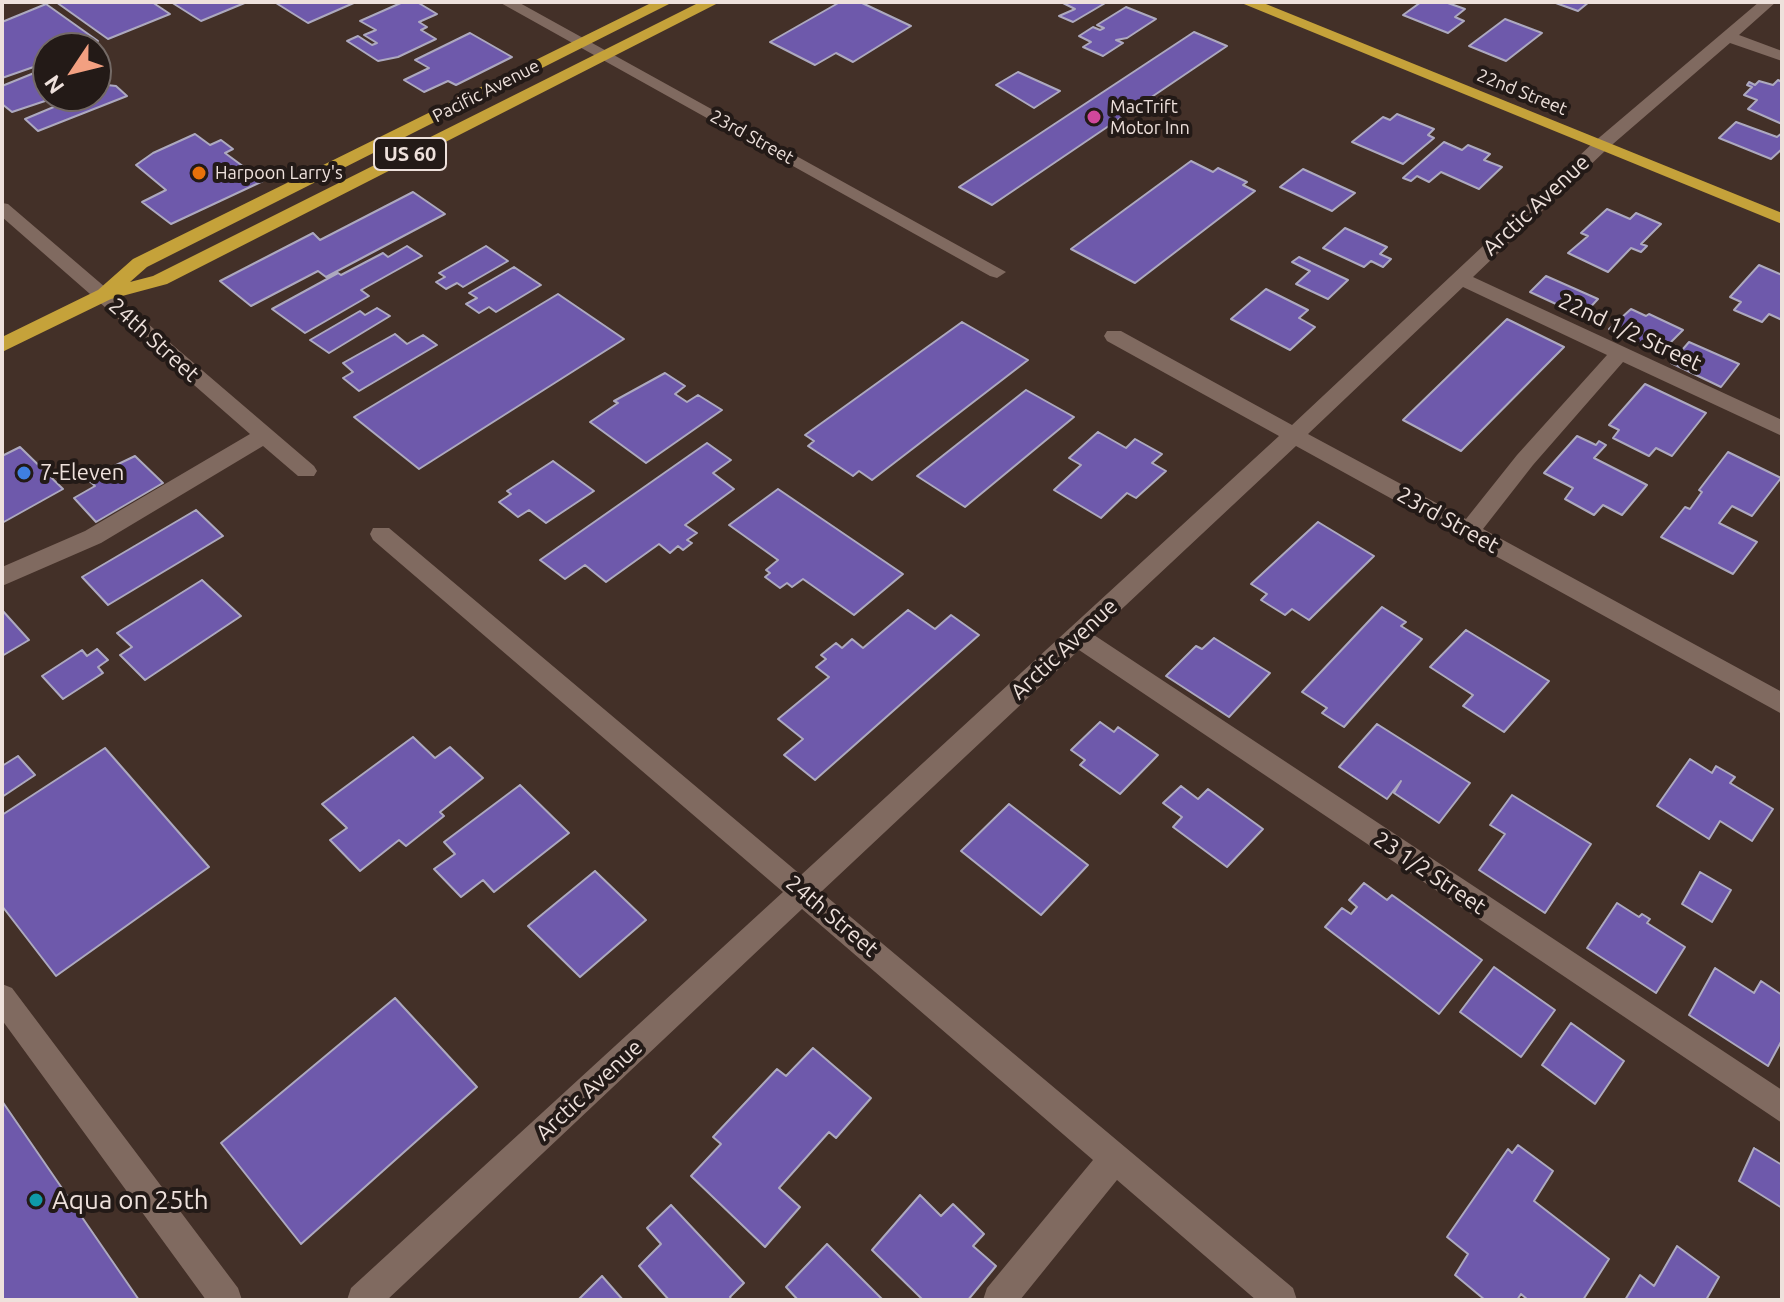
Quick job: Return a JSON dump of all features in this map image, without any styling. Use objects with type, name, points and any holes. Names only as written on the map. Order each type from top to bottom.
[{"type":"highway","name":"Pacific Avenue","points":[[104,295],[140,263],[665,2]]},
{"type":"highway","name":"Pacific Avenue","points":[[2,345],[104,295],[160,280],[712,2]]},
{"type":"highway","name":"22nd Street","points":[[1247,2],[1782,219]]},
{"type":"street","name":"23rd Street","points":[[507,2],[997,272]]},
{"type":"street","name":"Arctic Avenue","points":[[363,1300],[1078,637],[1458,277],[1600,146],[1768,2]]},
{"type":"street","points":[[1730,37],[1782,56]]},
{"type":"street","name":"24th Street","points":[[2,208],[306,471]]},
{"type":"street","name":"22nd 1/2 Street","points":[[1458,277],[1782,429]]},
{"type":"street","name":"23rd Street","points":[[1114,336],[1782,704]]},
{"type":"street","points":[[1469,531],[1525,460],[1620,353]]},
{"type":"street","points":[[2,577],[93,537],[264,436]]},
{"type":"street","name":"24th Street","points":[[381,534],[1281,1300]]},
{"type":"street","name":"23 1/2 Street","points":[[1078,637],[1782,1108]]},
{"type":"street","points":[[2,997],[226,1300]]},
{"type":"street","points":[[999,1300],[1115,1158]]},
{"type":"building","points":[[56,2],[152,2],[170,14],[112,37],[112,32],[98,32]]},
{"type":"building","points":[[171,2],[247,2],[201,21]]},
{"type":"building","points":[[278,2],[356,2],[308,23],[276,3]]},
{"type":"building","points":[[403,2],[417,2],[437,14],[419,22],[427,27],[421,30],[436,39],[398,57],[378,61],[347,41],[358,36],[372,45],[377,43],[364,35],[376,30],[360,21]]},
{"type":"building","points":[[840,2],[860,2],[911,26],[853,62],[836,53],[815,65],[770,42]]},
{"type":"building","points":[[1061,2],[1107,2],[1073,22],[1059,16],[1075,9]]},
{"type":"building","points":[[1421,2],[1445,2],[1465,9],[1455,17],[1464,21],[1448,33],[1403,15]]},
{"type":"building","points":[[1553,2],[1589,2],[1578,11]]},
{"type":"building","points":[[46,4],[85,32],[32,32],[32,68],[2,78],[2,22]]},
{"type":"building","points":[[1126,7],[1156,19],[1127,38],[1116,40],[1123,43],[1103,56],[1083,47],[1091,42],[1079,36],[1093,27],[1104,28],[1097,25]]},
{"type":"building","points":[[1505,19],[1542,33],[1506,61],[1469,46]]},
{"type":"building","name":"MacTrift Motor Inn","points":[[1194,32],[1227,46],[992,205],[959,187]]},
{"type":"building","points":[[470,33],[512,57],[456,85],[448,81],[424,92],[404,80],[429,68],[415,60]]},
{"type":"building","points":[[1018,72],[1060,91],[1034,108],[996,85]]},
{"type":"building","points":[[32,74],[32,105],[12,112],[2,104],[2,86]]},
{"type":"building","points":[[1778,80],[1782,82],[1782,124],[1748,109],[1757,100],[1744,95],[1752,87],[1747,85],[1749,82],[1773,85]]},
{"type":"building","points":[[112,86],[116,86],[127,96],[112,102]]},
{"type":"building","points":[[42,112],[86,112],[38,131],[25,119]]},
{"type":"building","points":[[1397,114],[1434,129],[1428,135],[1434,138],[1403,164],[1352,142],[1383,117],[1390,120]]},
{"type":"building","points":[[1736,122],[1777,137],[1782,133],[1782,149],[1771,159],[1719,138]]},
{"type":"building","name":"Harpoon Larry's","points":[[195,134],[210,145],[221,140],[233,149],[225,153],[263,181],[171,224],[142,202],[166,190],[136,165],[153,153]]},
{"type":"building","points":[[1444,142],[1462,150],[1468,145],[1490,154],[1484,160],[1502,167],[1479,189],[1441,172],[1429,182],[1417,176],[1411,181],[1403,178]]},
{"type":"building","points":[[1191,161],[1213,172],[1218,168],[1247,182],[1243,185],[1255,191],[1135,283],[1071,249]]},
{"type":"building","points":[[1303,169],[1355,193],[1332,211],[1280,187]]},
{"type":"building","points":[[413,192],[445,214],[326,277],[318,271],[251,306],[220,281],[313,233],[320,240]]},
{"type":"building","points":[[1607,209],[1630,219],[1636,213],[1661,224],[1641,244],[1647,246],[1641,252],[1631,248],[1608,272],[1568,253],[1588,236],[1581,233]]},
{"type":"building","points":[[1345,228],[1387,247],[1380,254],[1391,259],[1383,267],[1371,261],[1364,267],[1323,248]]},
{"type":"building","points":[[407,246],[422,256],[361,290],[369,296],[305,333],[272,309],[338,273],[341,275],[383,253],[388,257]]},
{"type":"building","points":[[486,246],[508,261],[463,287],[457,283],[446,289],[436,282],[445,277],[439,273]]},
{"type":"building","points":[[1299,257],[1348,280],[1328,299],[1296,284],[1310,271],[1292,262]]},
{"type":"building","points":[[1759,265],[1782,275],[1782,320],[1769,314],[1762,322],[1734,310],[1741,302],[1730,297]]},
{"type":"building","points":[[514,267],[541,285],[496,312],[489,307],[479,313],[466,304],[477,298],[469,293]]},
{"type":"building","points":[[1546,276],[1598,299],[1582,316],[1530,292]]},
{"type":"building","points":[[1266,289],[1308,310],[1299,318],[1315,327],[1290,350],[1231,319]]},
{"type":"building","points":[[558,294],[624,339],[419,469],[354,417]]},
{"type":"building","points":[[377,308],[390,316],[329,353],[310,340],[360,311],[365,315]]},
{"type":"building","points":[[1631,309],[1683,330],[1659,354],[1609,329]]},
{"type":"building","points":[[1507,319],[1564,347],[1461,451],[1403,420]]},
{"type":"building","points":[[962,322],[1028,360],[872,480],[859,471],[853,476],[808,446],[814,441],[805,435]]},
{"type":"building","points":[[395,334],[407,344],[423,335],[437,345],[359,391],[343,378],[353,372],[343,363]]},
{"type":"building","points":[[1689,342],[1739,364],[1721,387],[1671,363]]},
{"type":"building","points":[[665,373],[685,386],[675,394],[687,402],[698,395],[722,410],[646,463],[590,422],[618,403],[614,401]]},
{"type":"building","points":[[1645,384],[1706,413],[1672,456],[1656,448],[1649,456],[1613,438],[1619,430],[1609,425]]},
{"type":"building","points":[[1026,390],[1074,417],[965,507],[917,476]]},
{"type":"building","points":[[1098,432],[1126,448],[1135,439],[1162,454],[1152,463],[1166,471],[1136,498],[1127,493],[1101,518],[1054,490],[1081,465],[1069,458]]},
{"type":"building","points":[[1577,436],[1596,445],[1599,441],[1606,445],[1594,458],[1647,485],[1622,515],[1603,505],[1594,515],[1565,499],[1573,488],[1544,473]]},
{"type":"building","points":[[707,443],[731,460],[713,473],[734,489],[685,525],[697,533],[687,540],[692,543],[683,550],[678,546],[670,553],[659,544],[606,582],[585,565],[565,579],[540,560]]},
{"type":"building","name":"7-Eleven","points":[[20,447],[63,489],[2,523],[2,456]]},
{"type":"building","points":[[1728,452],[1781,478],[1752,516],[1732,506],[1719,523],[1757,542],[1733,574],[1661,537],[1685,507],[1690,509],[1702,492],[1699,490]]},
{"type":"building","points":[[135,456],[163,483],[96,522],[74,498],[95,486],[87,479]]},
{"type":"building","points":[[553,461],[594,491],[546,523],[529,510],[518,517],[499,502],[511,494],[507,491]]},
{"type":"building","points":[[778,489],[903,574],[854,615],[803,579],[792,587],[787,583],[780,588],[765,577],[770,573],[766,570],[778,560],[729,525]]},
{"type":"building","points":[[196,510],[223,536],[108,605],[82,577]]},
{"type":"building","points":[[1318,522],[1374,556],[1309,620],[1292,609],[1285,615],[1261,600],[1267,594],[1251,584]]},
{"type":"building","points":[[202,580],[241,616],[145,680],[120,655],[132,647],[117,633]]},
{"type":"building","points":[[1382,607],[1406,622],[1401,626],[1422,639],[1344,727],[1322,713],[1327,708],[1302,692]]},
{"type":"building","points":[[2,610],[29,640],[2,656]]},
{"type":"building","points":[[908,610],[935,629],[951,615],[979,635],[815,780],[784,755],[803,739],[778,719],[829,677],[816,667],[826,659],[821,655],[836,643],[842,648],[852,639],[863,648]]},
{"type":"building","points":[[1466,630],[1549,681],[1504,732],[1463,706],[1473,695],[1430,667]]},
{"type":"building","points":[[1214,638],[1270,673],[1229,717],[1166,676],[1196,646],[1202,649]]},
{"type":"building","points":[[97,649],[108,660],[98,667],[103,673],[63,699],[42,676],[82,650],[87,656]]},
{"type":"building","points":[[1100,722],[1114,732],[1118,727],[1158,755],[1120,794],[1080,765],[1085,760],[1071,750]]},
{"type":"building","points":[[1377,724],[1470,783],[1439,823],[1394,793],[1401,781],[1387,799],[1339,767]]},
{"type":"building","points":[[413,737],[435,758],[450,747],[483,778],[440,812],[444,816],[406,846],[399,840],[360,871],[330,840],[347,828],[322,804]]},
{"type":"building","points":[[105,748],[209,867],[56,976],[2,906],[2,815]]},
{"type":"building","points":[[18,756],[35,775],[2,797],[2,766]]},
{"type":"building","points":[[1690,759],[1712,773],[1716,766],[1735,777],[1730,783],[1773,809],[1752,841],[1720,821],[1709,839],[1657,806]]},
{"type":"building","points":[[520,785],[569,833],[494,892],[483,880],[461,897],[434,869],[455,854],[444,842]]},
{"type":"building","points":[[1181,786],[1198,799],[1208,789],[1263,829],[1227,867],[1173,827],[1182,817],[1163,803]]},
{"type":"building","points":[[1512,795],[1591,844],[1545,913],[1479,870],[1505,834],[1490,825]]},
{"type":"building","points":[[1009,804],[1088,865],[1041,915],[961,851]]},
{"type":"building","points":[[595,871],[646,920],[580,977],[528,926]]},
{"type":"building","points":[[1700,872],[1731,890],[1712,922],[1682,904]]},
{"type":"building","points":[[1364,883],[1387,900],[1392,895],[1482,960],[1439,1014],[1325,927],[1342,908],[1351,914],[1357,907],[1349,900]]},
{"type":"building","points":[[1617,903],[1639,917],[1642,914],[1650,919],[1647,923],[1685,947],[1656,993],[1587,948]]},
{"type":"building","points":[[1494,967],[1555,1010],[1521,1057],[1460,1012]]},
{"type":"building","points":[[1715,968],[1754,993],[1761,981],[1782,995],[1782,1040],[1768,1066],[1689,1015]]},
{"type":"building","points":[[395,998],[477,1087],[301,1244],[221,1143]]},
{"type":"building","points":[[1571,1023],[1624,1061],[1595,1104],[1542,1065]]},
{"type":"building","points":[[813,1048],[871,1098],[836,1138],[829,1132],[779,1188],[800,1207],[765,1247],[691,1176],[721,1144],[713,1137],[777,1069],[786,1076]]},
{"type":"building","name":"Aqua on 25th","points":[[2,1101],[139,1300],[2,1300]]},
{"type":"building","points":[[1518,1145],[1553,1171],[1534,1201],[1609,1259],[1583,1300],[1528,1300],[1521,1294],[1517,1300],[1485,1300],[1455,1275],[1468,1254],[1447,1237],[1508,1149],[1512,1153]]},
{"type":"building","points":[[1754,1148],[1782,1165],[1782,1208],[1739,1181]]},
{"type":"building","points":[[920,1195],[941,1216],[953,1204],[984,1234],[973,1246],[996,1266],[968,1300],[923,1300],[872,1250]]},
{"type":"building","points":[[671,1205],[744,1283],[730,1297],[732,1300],[669,1300],[639,1266],[661,1244],[647,1228]]},
{"type":"building","points":[[827,1244],[883,1300],[798,1300],[786,1287]]},
{"type":"building","points":[[1677,1246],[1719,1277],[1706,1300],[1625,1300],[1640,1275],[1654,1286]]},
{"type":"building","points":[[602,1276],[623,1300],[578,1300]]},
{"type":"place","name":"MacTrift Motor Inn","points":[[1094,117]]},
{"type":"place","name":"Harpoon Larry's","points":[[199,173]]},
{"type":"place","name":"7-Eleven","points":[[24,473]]},
{"type":"place","name":"Aqua on 25th","points":[[36,1200]]}]
